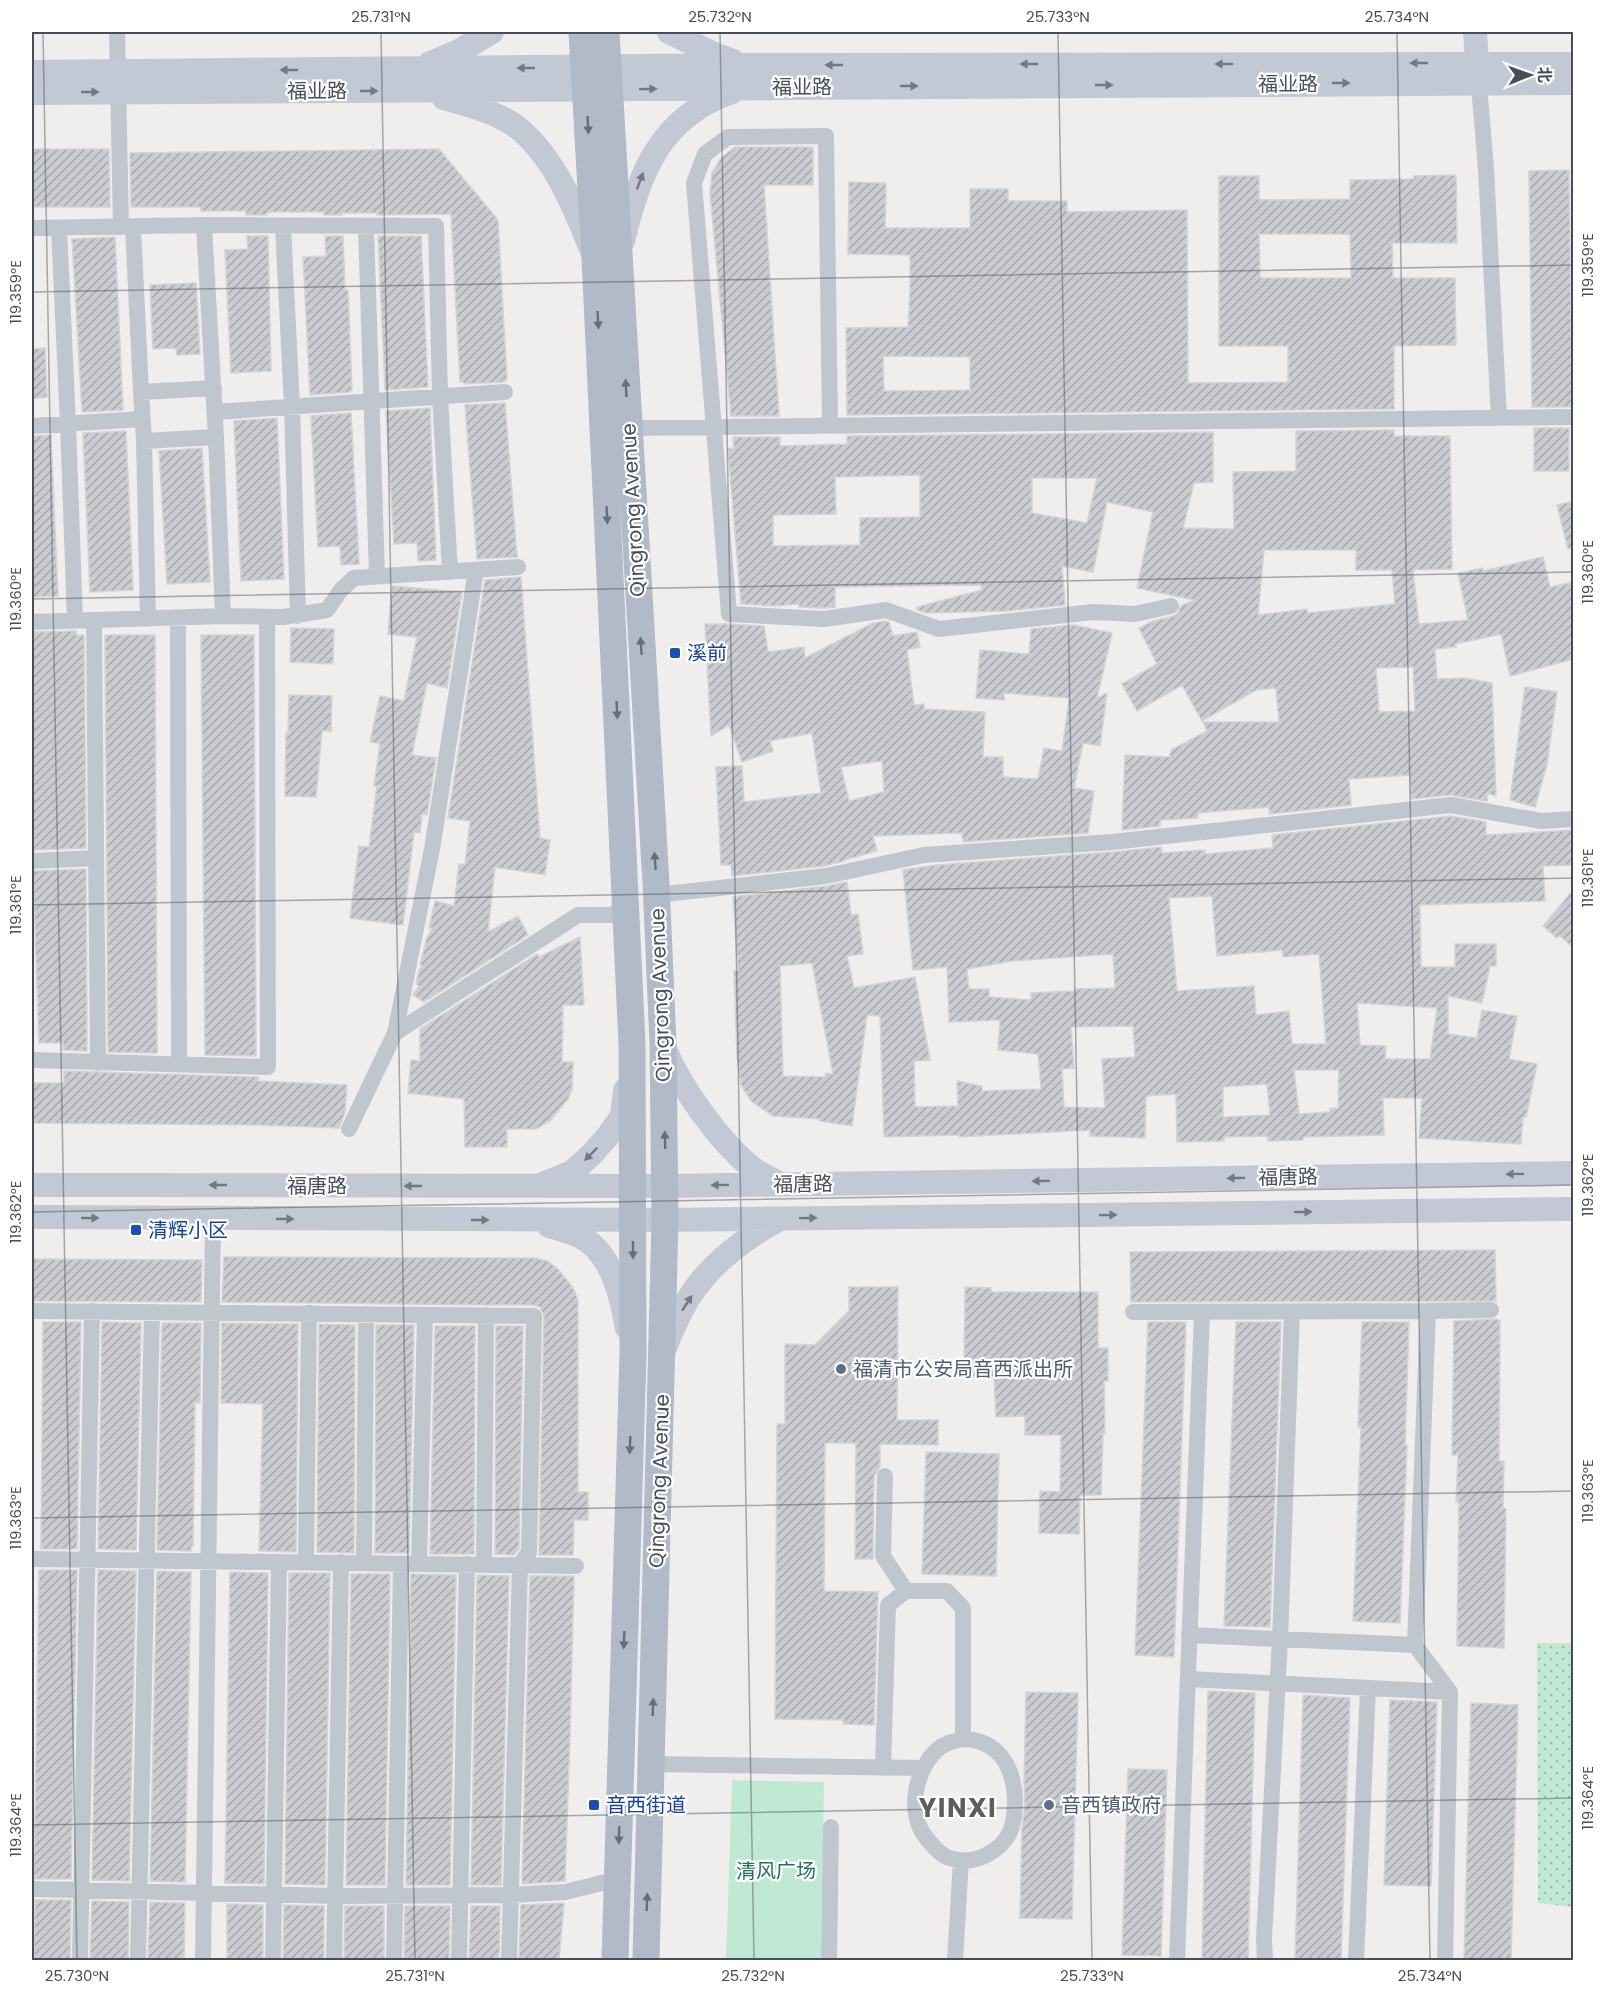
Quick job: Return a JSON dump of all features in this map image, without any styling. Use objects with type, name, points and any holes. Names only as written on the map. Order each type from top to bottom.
[{"type":"main road","name":"Qingrong Avenue","points":[[582,32],[597,78]]},
{"type":"main road","name":"Qingrong Avenue","points":[[606,32],[597,78],[607,257],[632,1044],[633,1354],[615,1960]]},
{"type":"main road","name":"Qingrong Avenue","points":[[607,257],[628,428],[663,1043],[666,1186],[646,1960]]},
{"type":"street","points":[[117,32],[127,227],[144,441],[148,619]]},
{"type":"street","points":[[413,80],[492,32]]},
{"type":"street","points":[[413,80],[516,126],[545,158],[580,219],[607,257],[645,168],[661,141],[681,119],[745,76],[714,54],[669,32]]},
{"type":"street","points":[[1475,32],[1486,169],[1499,418]]},
{"type":"street","name":"福业路","points":[[32,93],[118,82],[745,76],[1478,73],[1574,64]]},
{"type":"street","name":"福业路","points":[[32,72],[118,82]]},
{"type":"street","name":"福业路","points":[[1478,73],[1574,83]]},
{"type":"street","points":[[830,426],[826,136],[728,137],[705,154],[694,183],[729,614],[824,619],[886,610],[939,629],[1094,612],[1135,614],[1171,606]]},
{"type":"street","points":[[204,225],[214,388],[223,616]]},
{"type":"street","points":[[32,228],[204,225],[436,226],[440,396],[450,572]]},
{"type":"street","points":[[283,226],[292,406],[298,616]]},
{"type":"street","points":[[366,226],[377,576]]},
{"type":"street","points":[[59,228],[75,621]]},
{"type":"street","points":[[141,392],[214,388]]},
{"type":"street","points":[[215,412],[505,392]]},
{"type":"street","points":[[628,428],[1574,417]]},
{"type":"street","points":[[32,426],[142,419]]},
{"type":"street","points":[[144,441],[216,437]]},
{"type":"street","points":[[32,622],[298,616],[327,610],[341,590],[354,578],[518,567]]},
{"type":"street","points":[[349,1129],[395,1033],[432,849],[476,570]]},
{"type":"street","points":[[32,1060],[268,1067],[267,617]]},
{"type":"street","points":[[178,618],[179,1064]]},
{"type":"street","points":[[94,620],[98,1063]]},
{"type":"street","points":[[656,895],[826,876],[924,855],[1112,842],[1451,805],[1541,821],[1574,819]]},
{"type":"street","points":[[32,861],[96,858]]},
{"type":"street","points":[[395,1033],[578,915],[615,915],[626,896]]},
{"type":"street","points":[[663,1043],[674,1070],[691,1098],[732,1150],[755,1170],[781,1184]]},
{"type":"street","points":[[535,1186],[572,1172],[608,1136],[622,1116],[632,1044]]},
{"type":"street","name":"福唐路","points":[[32,1185],[666,1186],[1574,1173]]},
{"type":"street","name":"福唐路","points":[[32,1217],[665,1220],[1574,1209]]},
{"type":"street","points":[[203,1960],[213,1218]]},
{"type":"street","points":[[662,1355],[685,1304],[707,1275],[730,1252],[780,1218]]},
{"type":"street","points":[[532,1220],[582,1238],[604,1258],[621,1301],[633,1354]]},
{"type":"street","points":[[32,1311],[534,1316],[529,1552],[520,1565],[508,1960]]},
{"type":"street","points":[[80,1960],[92,1311]]},
{"type":"street","points":[[1428,1311],[1415,1645],[1450,1692],[1445,1960]]},
{"type":"street","points":[[1133,1312],[1491,1311]]},
{"type":"street","points":[[138,1960],[152,1312]]},
{"type":"street","points":[[1265,1960],[1264,1939],[1278,1683],[1293,1312]]},
{"type":"street","points":[[306,1562],[309,1313]]},
{"type":"street","points":[[1177,1960],[1203,1313]]},
{"type":"street","points":[[364,1563],[366,1314]]},
{"type":"street","points":[[419,1564],[425,1315]]},
{"type":"street","points":[[459,1960],[459,1896],[486,1316]]},
{"type":"street","points":[[885,1476],[883,1556],[906,1591]]},
{"type":"street","points":[[32,1559],[576,1566]]},
{"type":"street","points":[[273,1960],[279,1562]]},
{"type":"street","points":[[334,1960],[341,1562]]},
{"type":"street","points":[[394,1960],[401,1564]]},
{"type":"street","points":[[883,1768],[888,1605],[906,1591],[947,1591],[963,1608],[963,1739]]},
{"type":"street","points":[[1190,1635],[1415,1645]]},
{"type":"street","points":[[1188,1679],[1450,1692]]},
{"type":"street","points":[[1356,1960],[1368,1688]]},
{"type":"street","points":[[963,1739],[985,1744],[1000,1754],[1013,1778],[1015,1810],[1011,1830],[1003,1842],[990,1854],[972,1860],[952,1859],[938,1852],[923,1835],[915,1815],[916,1791],[922,1768],[938,1749],[952,1741],[963,1739]]},
{"type":"street","points":[[651,1764],[922,1768]]},
{"type":"street","points":[[829,1960],[831,1827]]},
{"type":"street","points":[[955,1960],[961,1860]]},
{"type":"street","points":[[32,1889],[205,1894],[459,1896],[565,1892],[618,1879]]},
{"type":"green space","points":[[1537,1643],[1573,1643],[1573,1907],[1538,1903]]},
{"type":"green space","name":"清风广场","points":[[732,1780],[824,1782],[821,1960],[726,1960]]},
{"type":"building","points":[[735,147],[813,147],[813,185],[764,185],[779,416],[731,416],[710,193],[712,173],[721,158]]},
{"type":"building","points":[[32,149],[109,149],[110,207],[32,207]]},
{"type":"building","points":[[439,149],[498,220],[507,380],[503,380],[504,382],[464,384],[460,382],[451,214],[342,213],[342,215],[324,215],[324,212],[267,212],[267,215],[246,215],[246,211],[201,211],[200,207],[131,207],[130,153]]},
{"type":"building","points":[[1569,170],[1572,407],[1532,407],[1529,171]]},
{"type":"building","points":[[1456,175],[1457,243],[1392,243],[1393,278],[1455,278],[1456,345],[1394,346],[1394,409],[847,415],[846,328],[908,327],[910,292],[910,255],[848,254],[849,182],[886,183],[885,228],[970,228],[970,189],[1008,189],[1008,201],[1067,201],[1067,212],[1187,210],[1188,383],[1288,382],[1288,346],[1219,346],[1219,176],[1259,176],[1259,200],[1350,199],[1350,180],[1414,179],[1414,176]],"holes":[[[1259,234],[1350,234],[1351,278],[1260,278]],[[883,356],[970,357],[970,390],[884,391]]]},
{"type":"building","points":[[247,236],[268,236],[271,371],[231,373],[225,250],[248,249]]},
{"type":"building","points":[[325,236],[343,236],[345,290],[348,290],[352,390],[310,395],[303,257],[326,256]]},
{"type":"building","points":[[378,236],[421,236],[428,387],[385,390]]},
{"type":"building","points":[[115,237],[123,410],[82,412],[72,239]]},
{"type":"building","points":[[196,283],[200,354],[177,355],[176,348],[153,349],[150,285]]},
{"type":"building","points":[[45,348],[47,397],[32,399],[32,349]]},
{"type":"building","points":[[505,403],[517,557],[477,559],[465,405]]},
{"type":"building","points":[[430,408],[436,560],[418,561],[417,543],[394,544],[386,411]]},
{"type":"building","points":[[351,413],[359,564],[341,565],[340,546],[318,547],[311,416]]},
{"type":"building","points":[[277,418],[284,579],[241,581],[234,421]]},
{"type":"building","points":[[1534,428],[1569,428],[1569,471],[1534,471]]},
{"type":"building","points":[[1394,430],[1394,436],[1450,436],[1452,569],[1413,570],[1419,624],[1468,620],[1458,573],[1482,568],[1483,571],[1543,557],[1550,587],[1574,582],[1574,659],[1510,676],[1501,634],[1455,644],[1456,647],[1435,649],[1437,679],[1464,678],[1492,683],[1496,796],[1487,793],[1487,801],[1450,795],[1411,799],[1410,775],[1349,779],[1351,805],[1269,814],[1269,807],[1198,813],[1198,818],[1160,820],[1160,826],[1122,830],[1125,755],[1170,757],[1171,750],[1207,731],[1203,722],[1279,722],[1276,688],[1256,690],[1202,721],[1182,685],[1137,711],[1122,684],[1157,664],[1139,628],[1153,621],[1174,616],[1181,606],[1194,600],[1137,588],[1153,512],[1107,502],[1093,572],[1062,566],[1065,605],[1007,611],[927,613],[917,610],[917,607],[982,590],[981,585],[835,587],[835,607],[824,608],[799,607],[799,604],[776,606],[741,604],[728,449],[734,448],[733,437],[780,437],[780,446],[847,444],[847,436],[1213,432],[1213,482],[1194,483],[1183,528],[1234,529],[1233,472],[1296,471],[1296,431]],"holes":[[[920,475],[920,517],[860,518],[860,545],[773,546],[773,515],[836,514],[835,477]],[[1032,478],[1097,478],[1087,523],[1032,513]],[[1264,550],[1356,550],[1356,570],[1392,570],[1395,604],[1307,613],[1307,609],[1258,615]],[[1413,667],[1415,711],[1379,712],[1376,668]]]},
{"type":"building","points":[[126,431],[133,590],[90,592],[83,433]]},
{"type":"building","points":[[51,435],[58,596],[32,597],[32,436]]},
{"type":"building","points":[[202,448],[210,582],[167,584],[159,451]]},
{"type":"building","points":[[1574,501],[1574,548],[1568,549],[1557,505]]},
{"type":"building","points":[[521,577],[540,838],[550,840],[545,875],[495,867],[488,932],[518,916],[528,935],[424,1002],[413,995],[419,986],[416,984],[427,937],[433,928],[429,928],[435,901],[454,906],[459,864],[465,865],[470,821],[448,818],[485,580]]},
{"type":"building","points":[[392,586],[462,592],[447,688],[427,683],[412,755],[436,758],[427,815],[422,814],[420,833],[414,832],[403,925],[350,918],[359,846],[369,847],[380,744],[370,742],[380,696],[404,701],[417,637],[388,634]]},
{"type":"building","points":[[889,622],[893,636],[917,632],[920,647],[907,650],[914,705],[924,704],[924,709],[985,712],[983,757],[1003,757],[1003,777],[1038,779],[1044,748],[1062,751],[1069,698],[1004,693],[1004,700],[976,698],[980,650],[1029,654],[1031,629],[1074,625],[1112,633],[1097,698],[1107,693],[1100,746],[1083,743],[1074,788],[1094,791],[1088,833],[963,842],[962,833],[873,836],[877,851],[844,861],[824,866],[732,876],[731,865],[721,865],[716,767],[742,766],[744,802],[821,793],[812,733],[770,741],[773,751],[742,762],[729,725],[711,736],[705,624],[764,626],[768,652],[804,647],[805,658],[873,623]],"holes":[[[882,761],[884,792],[849,801],[841,767]]]},
{"type":"building","points":[[291,628],[334,629],[333,664],[290,662]]},
{"type":"building","points":[[76,631],[76,635],[84,635],[86,848],[34,850],[32,632]]},
{"type":"building","points":[[105,635],[155,635],[157,1053],[108,1052]]},
{"type":"building","points":[[201,635],[254,635],[256,1056],[205,1055]]},
{"type":"building","points":[[1525,687],[1557,692],[1547,764],[1535,807],[1510,800]]},
{"type":"building","points":[[289,695],[332,696],[331,731],[322,731],[316,797],[285,796]]},
{"type":"building","points":[[1451,816],[1486,822],[1486,835],[1574,830],[1574,865],[1543,866],[1545,901],[1420,905],[1421,967],[1455,967],[1455,944],[1496,944],[1496,966],[1490,966],[1482,1003],[1448,996],[1448,1034],[1477,1038],[1482,1010],[1517,1016],[1509,1059],[1537,1064],[1526,1117],[1523,1117],[1521,1144],[1419,1138],[1422,1098],[1383,1098],[1384,1135],[1303,1137],[1303,1140],[1268,1141],[1267,1136],[1224,1137],[1224,1141],[1177,1142],[1176,1094],[1146,1096],[1145,1138],[1090,1136],[1090,1130],[959,1137],[959,1135],[884,1137],[880,1016],[867,1015],[852,1126],[819,1121],[820,1119],[773,1116],[751,1101],[741,1085],[737,1057],[734,971],[738,971],[733,897],[847,882],[851,915],[858,914],[863,954],[847,956],[854,988],[915,977],[930,1060],[914,1061],[915,1107],[958,1106],[957,1081],[982,1086],[982,1091],[1041,1089],[1038,1054],[998,1050],[1000,1020],[949,1022],[947,967],[913,970],[903,870],[936,865],[1161,847],[1162,853],[1205,850],[1205,854],[1273,848],[1272,835]],"holes":[[[1212,896],[1217,956],[1282,950],[1283,957],[1319,954],[1326,1044],[1292,1044],[1289,1011],[1256,1015],[1254,986],[1177,991],[1169,898]],[[1113,954],[1115,988],[1031,993],[1031,1000],[989,997],[989,989],[969,989],[967,969],[1012,961]],[[812,963],[833,1074],[826,1073],[825,1077],[783,1076],[780,966]],[[1357,1003],[1437,1008],[1430,1059],[1385,1059],[1386,1046],[1360,1045]],[[1133,1026],[1135,1057],[1102,1059],[1105,1108],[1064,1107],[1062,1069],[1074,1068],[1071,1027]],[[1294,1070],[1339,1070],[1338,1108],[1330,1109],[1330,1112],[1299,1114]],[[1267,1084],[1270,1115],[1223,1117],[1223,1087]]]},
{"type":"building","points":[[86,869],[87,1051],[63,1050],[63,1043],[39,1043],[33,871]]},
{"type":"building","points":[[1574,889],[1574,948],[1559,935],[1557,938],[1543,926]]},
{"type":"building","points":[[580,937],[584,1005],[563,1005],[562,1062],[573,1062],[572,1089],[568,1099],[550,1121],[536,1129],[507,1129],[507,1147],[465,1147],[464,1099],[408,1093],[411,1060],[420,1061],[420,1029],[537,954],[539,957]]},
{"type":"building","points":[[64,1071],[258,1077],[258,1081],[347,1085],[345,1112],[339,1128],[32,1123],[32,1083],[64,1083]]},
{"type":"building","points":[[1495,1250],[1496,1301],[1131,1302],[1130,1252]]},
{"type":"building","points":[[224,1257],[535,1258],[547,1261],[557,1268],[573,1288],[578,1300],[578,1492],[588,1492],[588,1520],[574,1520],[573,1555],[539,1555],[544,1316],[540,1307],[534,1305],[222,1302]]},
{"type":"building","points":[[32,1259],[202,1260],[201,1302],[32,1301]]},
{"type":"building","points":[[849,1287],[898,1287],[897,1420],[938,1420],[938,1445],[880,1444],[880,1467],[874,1476],[873,1559],[855,1559],[856,1443],[825,1443],[824,1591],[878,1592],[874,1725],[843,1724],[844,1720],[775,1719],[777,1424],[785,1424],[785,1344],[815,1345],[849,1311]]},
{"type":"building","points":[[965,1287],[991,1288],[991,1292],[1098,1292],[1098,1348],[1108,1348],[1108,1381],[1104,1381],[1105,1434],[1103,1434],[1101,1495],[1080,1495],[1079,1534],[1039,1533],[1040,1491],[1060,1492],[1061,1435],[1025,1435],[1025,1416],[996,1417],[994,1377],[964,1376]]},
{"type":"building","points":[[1496,1319],[1500,1321],[1499,1461],[1504,1461],[1503,1508],[1506,1509],[1504,1648],[1457,1646],[1459,1502],[1456,1502],[1458,1455],[1452,1455],[1454,1321]]},
{"type":"building","points":[[43,1322],[81,1322],[77,1549],[41,1549]]},
{"type":"building","points":[[102,1322],[141,1323],[136,1550],[98,1549]]},
{"type":"building","points":[[1148,1322],[1186,1322],[1174,1657],[1135,1655]]},
{"type":"building","points":[[1236,1322],[1281,1322],[1270,1627],[1224,1626]]},
{"type":"building","points":[[1362,1322],[1409,1322],[1400,1623],[1353,1621],[1361,1427],[1358,1427]]},
{"type":"building","points":[[162,1323],[201,1323],[200,1403],[195,1403],[193,1546],[191,1546],[191,1551],[157,1550]]},
{"type":"building","points":[[222,1323],[298,1324],[296,1552],[259,1551],[263,1404],[221,1403]]},
{"type":"building","points":[[319,1324],[355,1325],[354,1553],[317,1552]]},
{"type":"building","points":[[376,1325],[414,1325],[409,1553],[375,1553]]},
{"type":"building","points":[[435,1326],[475,1326],[474,1554],[430,1554]]},
{"type":"building","points":[[496,1326],[523,1326],[519,1549],[514,1555],[495,1554]]},
{"type":"building","points":[[926,1452],[999,1454],[996,1576],[922,1574]]},
{"type":"building","points":[[39,1570],[77,1570],[71,1879],[34,1879]]},
{"type":"building","points":[[98,1570],[136,1571],[129,1881],[92,1880]]},
{"type":"building","points":[[157,1571],[191,1572],[185,1882],[150,1881]]},
{"type":"building","points":[[230,1572],[268,1573],[264,1884],[225,1883]]},
{"type":"building","points":[[289,1573],[330,1573],[325,1885],[285,1884]]},
{"type":"building","points":[[351,1574],[390,1574],[385,1885],[346,1885]]},
{"type":"building","points":[[411,1574],[456,1575],[450,1885],[406,1885]]},
{"type":"building","points":[[477,1575],[509,1576],[501,1885],[471,1885]]},
{"type":"building","points":[[530,1576],[574,1576],[570,1735],[565,1881],[522,1884]]},
{"type":"building","points":[[1208,1691],[1255,1693],[1248,1960],[1202,1960]]},
{"type":"building","name":"音西镇政府","points":[[1026,1692],[1078,1693],[1072,1919],[1020,1918],[1022,1828],[1025,1805]]},
{"type":"building","points":[[1303,1695],[1350,1698],[1341,1960],[1295,1960]]},
{"type":"building","points":[[1390,1700],[1437,1702],[1431,1886],[1384,1885]]},
{"type":"building","points":[[1471,1703],[1518,1705],[1511,1960],[1464,1960]]},
{"type":"building","points":[[1128,1769],[1167,1770],[1161,1956],[1122,1955]]},
{"type":"building","points":[[35,1900],[71,1900],[70,1960],[34,1960]]},
{"type":"building","points":[[92,1901],[129,1902],[128,1960],[90,1960]]},
{"type":"building","points":[[150,1902],[185,1903],[184,1960],[148,1960]]},
{"type":"building","points":[[564,1903],[559,1960],[519,1960],[521,1905]]},
{"type":"building","points":[[227,1904],[263,1905],[263,1960],[227,1960]]},
{"type":"building","points":[[284,1905],[324,1906],[324,1960],[283,1960]]},
{"type":"building","points":[[345,1906],[384,1906],[384,1960],[344,1960]]},
{"type":"building","points":[[405,1906],[450,1906],[449,1960],[404,1960]]},
{"type":"building","points":[[471,1906],[500,1906],[499,1960],[469,1960]]},
{"type":"place","name":"溪前","points":[[675,653]]},
{"type":"place","name":"清辉小区","points":[[136,1230]]},
{"type":"place","name":"福清市公安局音西派出所","points":[[841,1369]]},
{"type":"place","name":"音西街道","points":[[594,1805]]},
{"type":"place","name":"音西镇政府","points":[[1049,1805]]},
{"type":"district","name":"YINXI","points":[[958,1808]]}]
